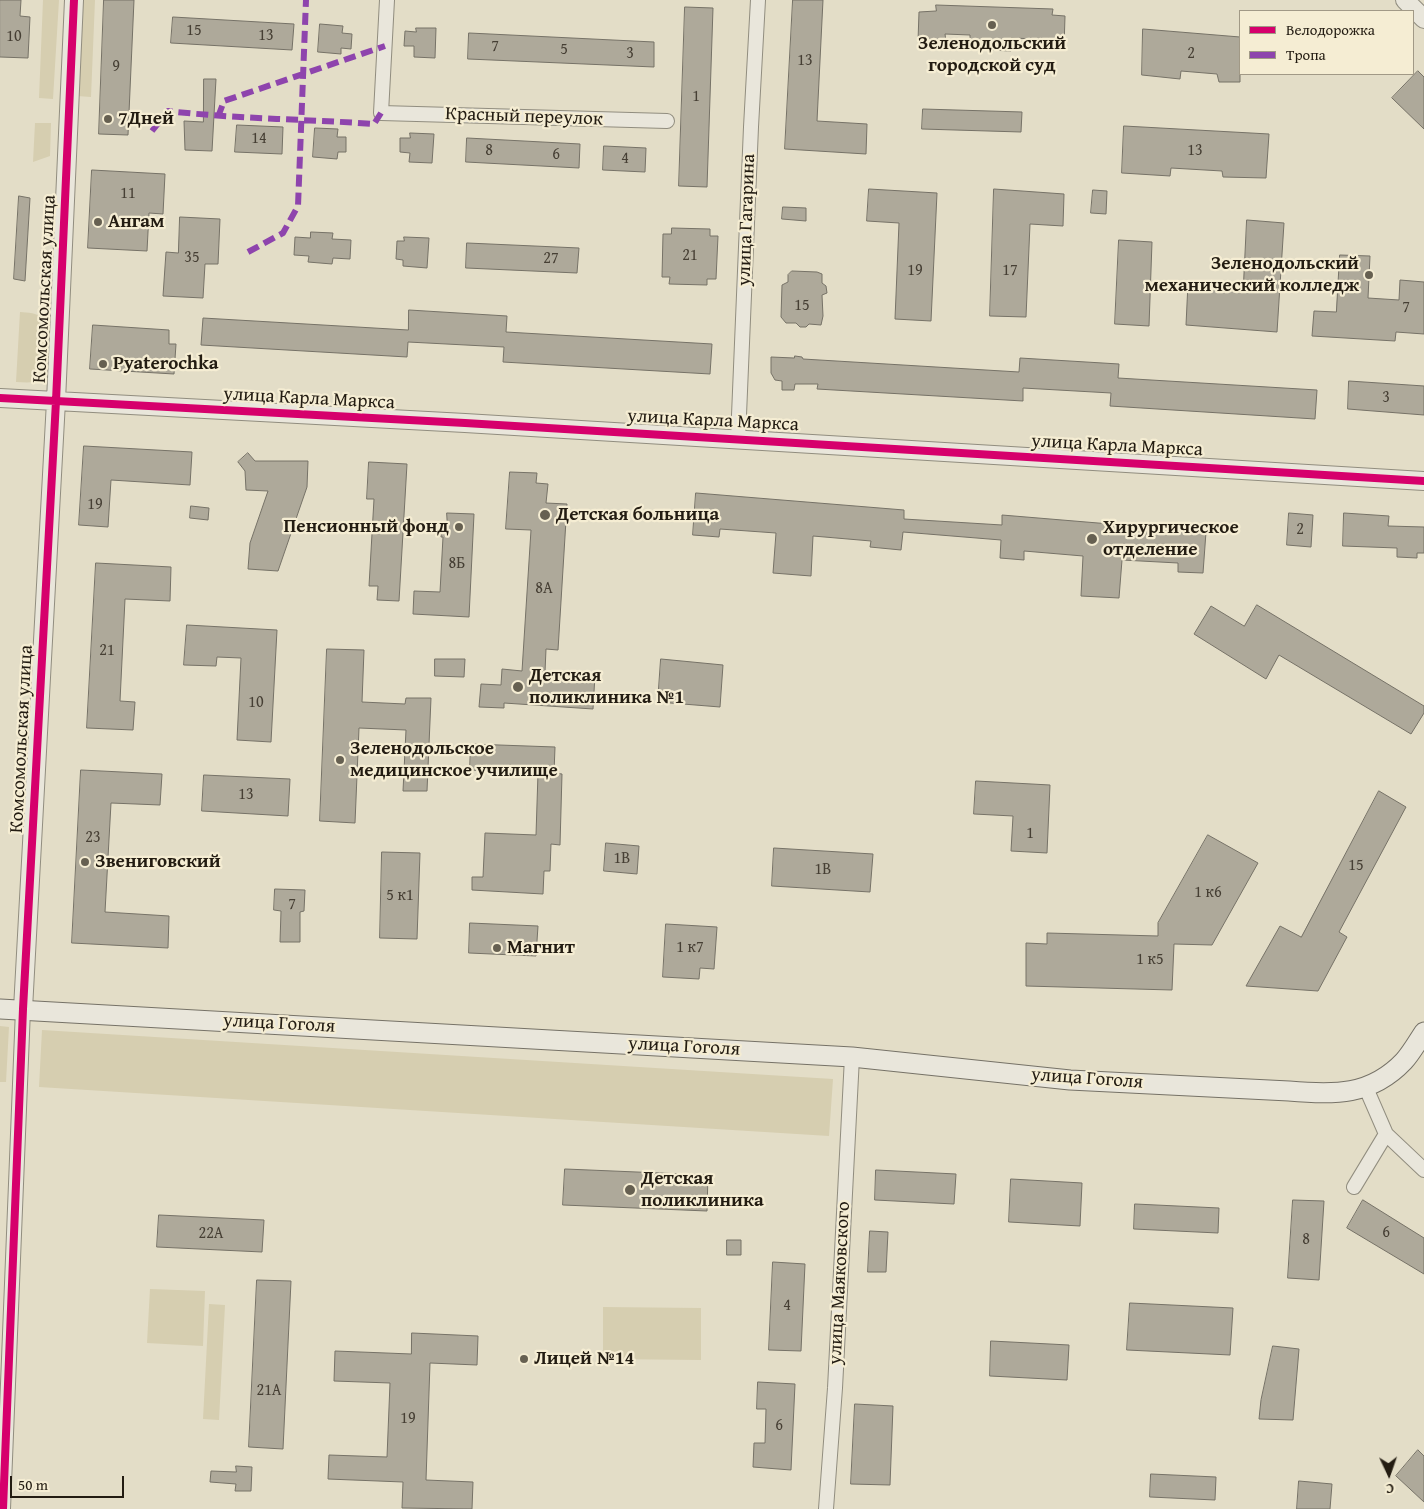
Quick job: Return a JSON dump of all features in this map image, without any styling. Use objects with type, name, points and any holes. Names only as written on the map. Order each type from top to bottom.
[{"type":"main road","name":"улица Гоголя","points":[[0,1009],[852,1057],[1080,1080],[1324,1094],[1366,1088]]},
{"type":"main road","points":[[1366,1088],[1384,1079],[1405,1060],[1424,1032]]},
{"type":"street","name":"Комсомольская улица","points":[[3,1509],[23,1009],[56,401],[74,0]]},
{"type":"street","name":"Красный переулок","points":[[387,0],[382,113],[667,121]]},
{"type":"street","name":"улица Гагарина","points":[[738,439],[758,0]]},
{"type":"street","points":[[1405,0],[1424,19]]},
{"type":"street","name":"улица Карла Маркса","points":[[0,398],[738,439],[1424,481]]},
{"type":"street","name":"улица Маяковского","points":[[826,1509],[835,1388],[852,1057]]},
{"type":"street","points":[[1366,1088],[1386,1134],[1424,1170]]},
{"type":"street","points":[[1354,1187],[1386,1134]]},
{"type":"shaded area","points":[[43,0],[59,0],[53,99],[39,98]]},
{"type":"shaded area","points":[[81,0],[95,0],[91,97],[77,96]]},
{"type":"shaded area","points":[[35,123],[51,123],[50,156],[33,162]]},
{"type":"shaded area","points":[[20,312],[38,315],[45,324],[47,331],[46,368],[37,381],[16,382]]},
{"type":"shaded area","points":[[0,1026],[9,1027],[6,1082],[0,1082]]},
{"type":"shaded area","points":[[42,1030],[833,1079],[829,1136],[39,1087]]},
{"type":"shaded area","points":[[150,1289],[205,1291],[203,1346],[147,1343]]},
{"type":"shaded area","points":[[209,1304],[225,1305],[219,1420],[203,1419]]},
{"type":"shaded area","points":[[603,1307],[701,1308],[701,1360],[603,1359]]},
{"type":"building","points":[[0,0],[21,0],[20,16],[30,17],[28,58],[0,57]]},
{"type":"building","points":[[104,0],[134,0],[128,135],[99,134]]},
{"type":"building","points":[[793,0],[823,0],[817,121],[867,124],[866,154],[785,149]]},
{"type":"building","name":"Зеленодольский городской суд","points":[[936,5],[1053,9],[1052,15],[1065,16],[1064,48],[1038,47],[1038,39],[1011,38],[1011,51],[970,49],[970,35],[945,34],[946,42],[918,41],[919,12],[936,11]]},
{"type":"building","points":[[685,7],[713,8],[707,187],[679,186]]},
{"type":"building","points":[[173,17],[294,24],[292,50],[171,43]]},
{"type":"building","points":[[320,24],[343,26],[342,33],[352,34],[351,49],[341,48],[341,54],[318,52]]},
{"type":"building","points":[[416,28],[436,28],[435,58],[414,57],[414,46],[404,46],[405,31],[416,32]]},
{"type":"building","points":[[1143,29],[1239,37],[1240,82],[1219,82],[1217,74],[1181,71],[1180,79],[1142,75]]},
{"type":"building","points":[[469,33],[654,42],[654,67],[468,59]]},
{"type":"building","points":[[1418,71],[1424,77],[1424,129],[1392,98]]},
{"type":"building","points":[[204,79],[216,79],[212,151],[185,150],[184,121],[203,122]]},
{"type":"building","points":[[923,109],[1022,112],[1021,132],[922,129]]},
{"type":"building","points":[[237,125],[283,127],[282,154],[235,152]]},
{"type":"building","points":[[1124,126],[1269,134],[1266,178],[1223,177],[1222,171],[1171,168],[1170,176],[1122,173]]},
{"type":"building","points":[[315,128],[338,129],[337,137],[346,137],[346,152],[338,152],[337,159],[313,157]]},
{"type":"building","points":[[410,133],[434,134],[432,163],[409,162],[410,153],[400,152],[400,138],[410,138]]},
{"type":"building","points":[[467,138],[580,144],[579,168],[466,162]]},
{"type":"building","points":[[604,146],[646,148],[645,172],[603,170]]},
{"type":"building","points":[[92,170],[165,174],[163,214],[149,213],[147,251],[88,248]]},
{"type":"building","points":[[869,189],[937,193],[931,321],[895,319],[899,223],[867,221]]},
{"type":"building","points":[[994,189],[1064,194],[1063,226],[1030,224],[1026,317],[990,316]]},
{"type":"building","points":[[1093,190],[1107,191],[1106,214],[1091,213]]},
{"type":"building","points":[[19,196],[30,198],[25,281],[14,279]]},
{"type":"building","points":[[783,207],[806,208],[806,221],[782,219]]},
{"type":"building","points":[[180,217],[220,219],[218,264],[205,264],[203,298],[163,296],[166,252],[178,253]]},
{"type":"building","points":[[1247,220],[1284,223],[1277,332],[1186,325],[1188,283],[1243,287]]},
{"type":"building","points":[[672,228],[710,229],[710,236],[718,236],[716,279],[707,279],[707,285],[669,284],[670,277],[662,277],[663,234],[671,234]]},
{"type":"building","points":[[311,232],[333,233],[332,239],[351,240],[350,259],[333,258],[332,264],[308,262],[309,256],[294,255],[295,237],[310,238]]},
{"type":"building","points":[[404,237],[429,238],[427,268],[403,266],[403,260],[396,259],[397,241],[404,241]]},
{"type":"building","points":[[1119,240],[1152,242],[1149,326],[1115,324]]},
{"type":"building","points":[[467,243],[579,248],[577,273],[466,268]]},
{"type":"building","points":[[1340,255],[1370,256],[1368,298],[1399,300],[1400,280],[1424,282],[1424,334],[1396,332],[1395,341],[1312,336],[1314,311],[1336,312]]},
{"type":"building","points":[[792,271],[822,274],[822,283],[826,286],[827,293],[822,295],[823,316],[821,325],[809,324],[806,327],[800,327],[796,323],[786,323],[781,317],[782,285],[788,282],[788,275]]},
{"type":"building","points":[[409,310],[507,316],[506,332],[712,344],[710,374],[503,362],[504,347],[408,342],[407,357],[201,345],[203,318],[408,330]]},
{"type":"building","points":[[93,325],[169,330],[169,344],[176,344],[174,374],[90,369]]},
{"type":"building","points":[[795,356],[802,357],[803,359],[1019,372],[1020,358],[1119,364],[1118,378],[1317,390],[1315,419],[1110,406],[1111,393],[1023,388],[1023,401],[817,389],[818,384],[795,384],[794,390],[782,390],[782,381],[775,380],[771,373],[771,357],[794,358]]},
{"type":"building","points":[[1349,381],[1424,386],[1424,415],[1348,409]]},
{"type":"building","points":[[84,446],[192,452],[190,485],[111,480],[108,527],[79,525]]},
{"type":"building","points":[[248,453],[255,461],[308,461],[307,487],[278,571],[248,569],[250,543],[268,491],[246,490],[245,471],[238,462]]},
{"type":"building","points":[[369,462],[407,464],[399,601],[377,600],[378,586],[369,586],[374,499],[367,499]]},
{"type":"building","points":[[510,472],[537,473],[536,483],[548,484],[546,503],[567,504],[558,650],[546,649],[545,672],[595,675],[593,709],[504,703],[504,708],[479,707],[481,684],[501,685],[502,669],[522,671],[531,530],[506,529]]},
{"type":"building","points":[[696,493],[904,510],[904,519],[1002,525],[1002,515],[1206,532],[1203,573],[1178,572],[1178,563],[1122,560],[1119,598],[1081,596],[1083,556],[1024,551],[1024,560],[1000,558],[1001,540],[903,532],[901,550],[870,547],[871,541],[813,536],[811,576],[773,573],[776,533],[720,529],[719,537],[693,535]]},
{"type":"building","points":[[191,506],[209,508],[208,520],[190,518]]},
{"type":"building","points":[[447,513],[474,514],[469,617],[413,614],[414,591],[440,592],[443,537],[441,537],[441,525],[447,525]]},
{"type":"building","points":[[1289,513],[1313,515],[1311,547],[1287,545]]},
{"type":"building","points":[[1344,513],[1389,516],[1388,526],[1424,527],[1424,553],[1417,553],[1417,558],[1397,557],[1397,548],[1343,546]]},
{"type":"building","points":[[96,563],[171,567],[170,601],[125,599],[120,701],[135,702],[133,730],[87,728]]},
{"type":"building","points":[[1257,605],[1424,706],[1424,713],[1411,734],[1279,655],[1266,679],[1194,634],[1211,606],[1244,626]]},
{"type":"building","points":[[187,625],[277,630],[271,742],[237,740],[241,658],[217,657],[216,666],[184,665]]},
{"type":"building","name":"Зеленодольское медицинское училище","points":[[327,649],[364,650],[362,702],[405,704],[406,698],[431,698],[427,791],[403,791],[406,730],[359,728],[355,823],[320,821]]},
{"type":"building","points":[[435,659],[465,659],[464,677],[435,676]]},
{"type":"building","points":[[661,659],[723,665],[720,707],[658,702]]},
{"type":"building","points":[[471,744],[555,747],[554,773],[562,774],[560,845],[551,844],[550,871],[544,871],[543,894],[472,890],[472,877],[483,877],[485,833],[536,835],[538,773],[470,770]]},
{"type":"building","points":[[81,770],[162,774],[160,805],[111,803],[105,912],[169,916],[168,948],[72,943]]},
{"type":"building","points":[[204,775],[290,779],[288,816],[202,811]]},
{"type":"building","points":[[976,781],[1050,785],[1047,853],[1011,851],[1013,816],[974,814]]},
{"type":"building","points":[[1379,791],[1406,807],[1339,932],[1347,937],[1318,991],[1246,986],[1280,926],[1301,937]]},
{"type":"building","points":[[1208,835],[1258,863],[1212,945],[1174,944],[1172,990],[1026,986],[1026,943],[1047,944],[1047,933],[1158,936],[1158,923]]},
{"type":"building","points":[[606,843],[639,846],[637,874],[604,871]]},
{"type":"building","points":[[774,848],[873,854],[870,892],[772,886]]},
{"type":"building","points":[[382,852],[420,853],[417,939],[380,938]]},
{"type":"building","points":[[275,889],[305,890],[304,911],[300,912],[300,942],[280,942],[281,911],[274,910]]},
{"type":"building","points":[[470,923],[538,926],[536,956],[469,953]]},
{"type":"building","points":[[666,924],[717,927],[714,969],[700,968],[699,979],[663,977]]},
{"type":"building","points":[[565,1169],[708,1175],[707,1211],[563,1205]]},
{"type":"building","points":[[876,1170],[956,1174],[954,1204],[875,1200]]},
{"type":"building","points":[[1011,1179],[1082,1183],[1080,1226],[1009,1222]]},
{"type":"building","points":[[1293,1200],[1324,1201],[1319,1280],[1288,1278]]},
{"type":"building","points":[[1363,1200],[1424,1238],[1424,1274],[1347,1228]]},
{"type":"building","points":[[1135,1204],[1219,1208],[1218,1233],[1134,1229]]},
{"type":"building","points":[[159,1215],[264,1220],[262,1252],[157,1247]]},
{"type":"building","points":[[870,1231],[888,1232],[886,1272],[868,1272]]},
{"type":"building","points":[[727,1240],[741,1240],[741,1255],[727,1255]]},
{"type":"building","points":[[773,1262],[805,1264],[801,1351],[769,1350]]},
{"type":"building","points":[[257,1280],[291,1281],[283,1449],[249,1447]]},
{"type":"building","points":[[1130,1303],[1233,1308],[1230,1355],[1127,1350]]},
{"type":"building","points":[[412,1333],[478,1336],[477,1365],[430,1363],[426,1480],[473,1482],[472,1509],[402,1508],[403,1482],[328,1479],[329,1455],[387,1457],[390,1383],[334,1381],[335,1351],[411,1354]]},
{"type":"building","points":[[991,1341],[1069,1345],[1067,1380],[990,1376]]},
{"type":"building","points":[[1273,1346],[1299,1349],[1293,1420],[1259,1419],[1261,1400]]},
{"type":"building","points":[[758,1382],[795,1384],[791,1470],[753,1467],[754,1443],[765,1443],[766,1409],[757,1409]]},
{"type":"building","points":[[855,1404],[893,1406],[890,1485],[851,1484]]},
{"type":"building","points":[[1418,1450],[1424,1456],[1424,1502],[1396,1476]]},
{"type":"building","points":[[236,1466],[252,1467],[251,1491],[235,1491],[236,1484],[210,1482],[211,1471],[236,1472]]},
{"type":"building","points":[[1151,1474],[1216,1477],[1215,1500],[1150,1497]]},
{"type":"building","points":[[1299,1481],[1332,1484],[1330,1509],[1297,1509]]},
{"type":"marked path","points":[[248,252],[283,233],[298,206],[306,0]]},
{"type":"marked path","points":[[218,117],[224,101],[385,46]]},
{"type":"marked path","points":[[152,131],[168,111],[220,116],[374,124],[381,113]]},
{"type":"cycle path","points":[[3,1509],[23,1009],[56,401],[74,0]]},
{"type":"cycle path","points":[[0,398],[465,423],[1424,481]]},
{"type":"place","name":"Зеленодольский городской суд","points":[[992,25]]},
{"type":"place","name":"7Дней","points":[[108,119]]},
{"type":"place","name":"Ангам","points":[[98,222]]},
{"type":"place","name":"Зеленодольский механический колледж","points":[[1369,275]]},
{"type":"place","name":"Pyaterochka","points":[[103,364]]},
{"type":"place","name":"Детская больница","points":[[545,515]]},
{"type":"place","name":"Пенсионный фонд","points":[[459,527]]},
{"type":"place","name":"Хирургическое отделение","points":[[1092,539]]},
{"type":"place","name":"Детская поликлиника №1","points":[[518,687]]},
{"type":"place","name":"Зеленодольское медицинское училище","points":[[340,760]]},
{"type":"place","name":"Звениговский","points":[[85,862]]},
{"type":"place","name":"Магнит","points":[[497,948]]},
{"type":"place","name":"Детская поликлиника","points":[[630,1190]]},
{"type":"place","name":"Лицей №14","points":[[524,1359]]}]
